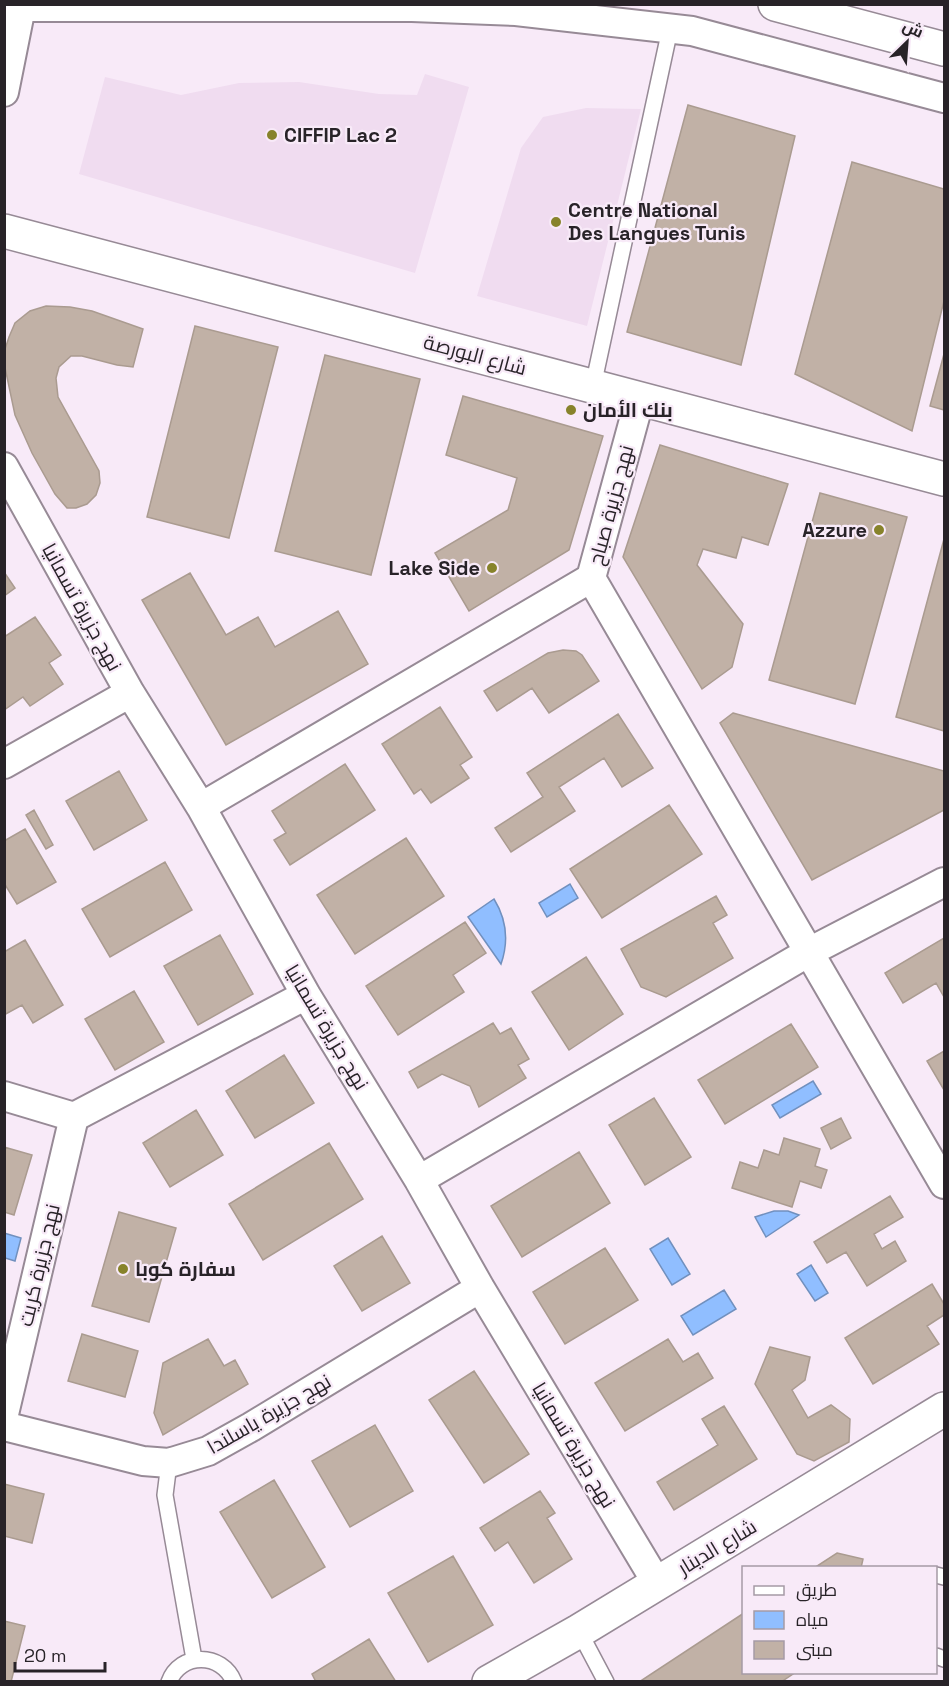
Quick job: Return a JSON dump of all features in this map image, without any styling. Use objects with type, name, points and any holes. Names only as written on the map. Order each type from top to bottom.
[{"type":"street","points":[[775,4],[945,49]]},
{"type":"street","points":[[4,92],[13,6],[412,7],[516,11],[692,31],[945,99]]},
{"type":"street","name":"شارع البورصة","points":[[4,231],[945,479]]},
{"type":"street","name":"نهج جزيرة صباح","points":[[591,578],[640,398]]},
{"type":"street","name":"نهج جزيرة تسمانيا","points":[[4,467],[130,693],[201,807],[306,995],[419,1180],[480,1288],[657,1583]]},
{"type":"street","points":[[201,807],[591,578],[945,1184]]},
{"type":"street","points":[[4,764],[130,693]]},
{"type":"street","points":[[419,1180],[809,952],[945,882]]},
{"type":"street","points":[[4,1096],[74,1117],[306,995]]},
{"type":"street","name":"نهج جزيرة كريت","points":[[4,1414],[74,1117]]},
{"type":"street","name":"نهج جزيرة ياسلندا","points":[[4,1426],[144,1461],[169,1463],[208,1451],[251,1427],[480,1288]]},
{"type":"street","name":"شارع الدينار","points":[[489,1682],[579,1631],[945,1409]]},
{"type":"lane","points":[[593,386],[670,29]]},
{"type":"lane","points":[[169,1463],[165,1495],[194,1659]]},
{"type":"lane","points":[[579,1631],[606,1682]]},
{"type":"lane","points":[[169,1682],[171,1675],[181,1665],[194,1659],[210,1660],[224,1666],[234,1682]]},
{"type":"shaded area","name":"CIFFIP Lac 2","points":[[425,74],[469,87],[415,273],[79,174],[105,77],[181,95],[239,83],[299,82],[379,94],[417,95]]},
{"type":"shaded area","name":"Centre National Des Langues Tunis","points":[[586,108],[641,109],[587,326],[477,296],[521,148],[543,117]]},
{"type":"water","points":[[570,884],[578,898],[547,917],[539,903]]},
{"type":"water","points":[[494,899],[502,915],[506,939],[501,964],[468,917]]},
{"type":"water","points":[[813,1081],[821,1094],[780,1118],[772,1105]]},
{"type":"water","points":[[774,1211],[788,1211],[799,1215],[766,1237],[755,1217]]},
{"type":"water","points":[[4,1233],[21,1238],[15,1261],[5,1258]]},
{"type":"water","points":[[668,1238],[690,1274],[672,1285],[650,1249]]},
{"type":"water","points":[[811,1265],[828,1293],[815,1301],[797,1274]]},
{"type":"water","points":[[724,1290],[736,1309],[693,1335],[681,1316]]},
{"type":"building","points":[[688,105],[795,136],[741,365],[627,332]]},
{"type":"building","points":[[852,162],[944,189],[944,301],[912,431],[795,374]]},
{"type":"building","points":[[46,306],[92,311],[143,329],[133,367],[82,356],[71,356],[59,367],[56,378],[58,397],[99,471],[100,483],[96,495],[87,504],[76,508],[67,508],[55,494],[32,453],[15,415],[4,363],[4,352],[15,323],[30,311]]},
{"type":"building","points":[[195,326],[278,347],[229,538],[147,517]]},
{"type":"building","points":[[944,354],[944,410],[930,406]]},
{"type":"building","points":[[325,355],[420,379],[371,575],[275,551]]},
{"type":"building","points":[[463,396],[603,436],[569,550],[469,611],[435,553],[508,510],[517,478],[446,455]]},
{"type":"building","points":[[660,445],[788,484],[768,545],[742,537],[736,558],[703,549],[697,565],[743,624],[732,667],[702,689],[623,557]]},
{"type":"building","points":[[820,493],[907,517],[855,704],[769,680]]},
{"type":"building","points":[[944,539],[944,731],[896,717]]},
{"type":"building","points":[[4,572],[15,588],[4,596]]},
{"type":"building","points":[[190,573],[226,635],[258,617],[275,647],[338,611],[368,664],[226,745],[142,600]]},
{"type":"building","points":[[35,617],[61,655],[49,663],[63,684],[30,706],[23,697],[4,710],[4,637]]},
{"type":"building","points":[[563,650],[576,651],[582,655],[599,681],[549,713],[532,688],[497,711],[484,691],[548,653]]},
{"type":"building","points":[[440,707],[472,757],[460,765],[469,778],[431,803],[421,789],[414,794],[382,744]]},
{"type":"building","points":[[733,713],[944,771],[944,810],[812,880],[720,723]]},
{"type":"building","points":[[618,714],[653,768],[622,787],[604,758],[559,787],[575,811],[511,852],[495,828],[543,797],[527,773]]},
{"type":"building","points":[[345,764],[375,810],[290,865],[274,840],[286,833],[272,811]]},
{"type":"building","points":[[119,771],[147,820],[94,850],[66,801]]},
{"type":"building","points":[[669,805],[702,854],[602,918],[570,869]]},
{"type":"building","points":[[34,810],[53,845],[46,849],[26,815]]},
{"type":"building","points":[[25,829],[56,882],[17,904],[4,883],[4,841]]},
{"type":"building","points":[[406,838],[444,896],[355,954],[317,895]]},
{"type":"building","points":[[165,862],[192,910],[110,957],[82,909]]},
{"type":"building","points":[[716,896],[727,915],[713,923],[733,958],[666,997],[641,987],[621,949]]},
{"type":"building","points":[[465,922],[486,953],[453,975],[464,992],[398,1035],[366,986]]},
{"type":"building","points":[[220,935],[253,994],[198,1025],[164,966]]},
{"type":"building","points":[[944,938],[944,997],[936,983],[903,1003],[885,973]]},
{"type":"building","points":[[25,940],[63,1005],[33,1023],[22,1005],[4,1015],[4,952]]},
{"type":"building","points":[[586,957],[623,1014],[569,1050],[532,992]]},
{"type":"building","points":[[134,991],[164,1042],[115,1070],[85,1019]]},
{"type":"building","points":[[493,1023],[500,1034],[511,1028],[529,1059],[518,1065],[526,1078],[479,1107],[470,1086],[442,1074],[418,1088],[409,1072]]},
{"type":"building","points":[[791,1024],[818,1067],[725,1124],[698,1080]]},
{"type":"building","points":[[944,1051],[944,1090],[927,1061]]},
{"type":"building","points":[[284,1055],[314,1103],[255,1138],[226,1091]]},
{"type":"building","points":[[654,1098],[691,1157],[645,1185],[609,1125]]},
{"type":"building","points":[[196,1110],[223,1155],[170,1187],[143,1143]]},
{"type":"building","points":[[841,1118],[851,1138],[831,1149],[821,1128]]},
{"type":"building","points":[[784,1138],[820,1149],[815,1166],[827,1170],[821,1188],[800,1181],[792,1207],[732,1188],[740,1162],[758,1168],[764,1150],[779,1155]]},
{"type":"building","points":[[329,1143],[363,1199],[263,1260],[229,1204]]},
{"type":"building","points":[[4,1147],[32,1155],[14,1215],[4,1212]]},
{"type":"building","points":[[579,1152],[610,1203],[522,1257],[491,1206]]},
{"type":"building","points":[[890,1196],[903,1217],[874,1234],[882,1249],[895,1241],[906,1261],[867,1286],[846,1252],[827,1263],[814,1242]]},
{"type":"building","points":[[119,1212],[176,1228],[149,1322],[92,1306]]},
{"type":"building","points":[[382,1236],[410,1283],[362,1311],[334,1266]]},
{"type":"building","points":[[605,1248],[638,1300],[565,1344],[533,1292]]},
{"type":"building","points":[[932,1284],[944,1304],[944,1315],[927,1326],[939,1344],[873,1384],[845,1338]]},
{"type":"building","points":[[82,1334],[138,1351],[125,1397],[68,1381]]},
{"type":"building","points":[[208,1339],[224,1366],[235,1360],[248,1384],[163,1435],[154,1413],[163,1363]]},
{"type":"building","points":[[668,1339],[683,1362],[698,1353],[713,1378],[625,1431],[595,1383]]},
{"type":"building","points":[[770,1347],[810,1357],[805,1380],[792,1390],[808,1418],[831,1405],[850,1419],[849,1442],[814,1461],[797,1454],[755,1384]]},
{"type":"building","points":[[474,1371],[529,1454],[484,1483],[429,1400]]},
{"type":"building","points":[[724,1406],[757,1459],[674,1510],[657,1482],[718,1445],[702,1419]]},
{"type":"building","points":[[375,1425],[413,1491],[350,1527],[312,1461]]},
{"type":"building","points":[[274,1480],[325,1567],[272,1598],[220,1512]]},
{"type":"building","points":[[4,1484],[44,1494],[32,1543],[4,1536]]},
{"type":"building","points":[[540,1491],[555,1513],[547,1518],[572,1559],[534,1583],[508,1542],[495,1551],[480,1528]]},
{"type":"building","points":[[837,1553],[863,1559],[861,1566],[817,1566]]},
{"type":"building","points":[[453,1556],[493,1625],[428,1662],[388,1593]]},
{"type":"building","points":[[742,1614],[742,1674],[793,1674],[781,1682],[639,1682]]},
{"type":"building","points":[[4,1621],[25,1626],[11,1682],[4,1682]]},
{"type":"building","points":[[369,1639],[396,1682],[316,1682],[312,1674]]},
{"type":"place","name":"CIFFIP Lac 2","points":[[272,135]]},
{"type":"place","name":"Centre National Des Langues Tunis","points":[[556,222]]},
{"type":"place","name":"بنك الأمان","points":[[571,410]]},
{"type":"place","name":"Azzure","points":[[879,530]]},
{"type":"place","name":"Lake Side","points":[[492,568]]},
{"type":"place","name":"سفارة كوبا","points":[[123,1269]]}]
